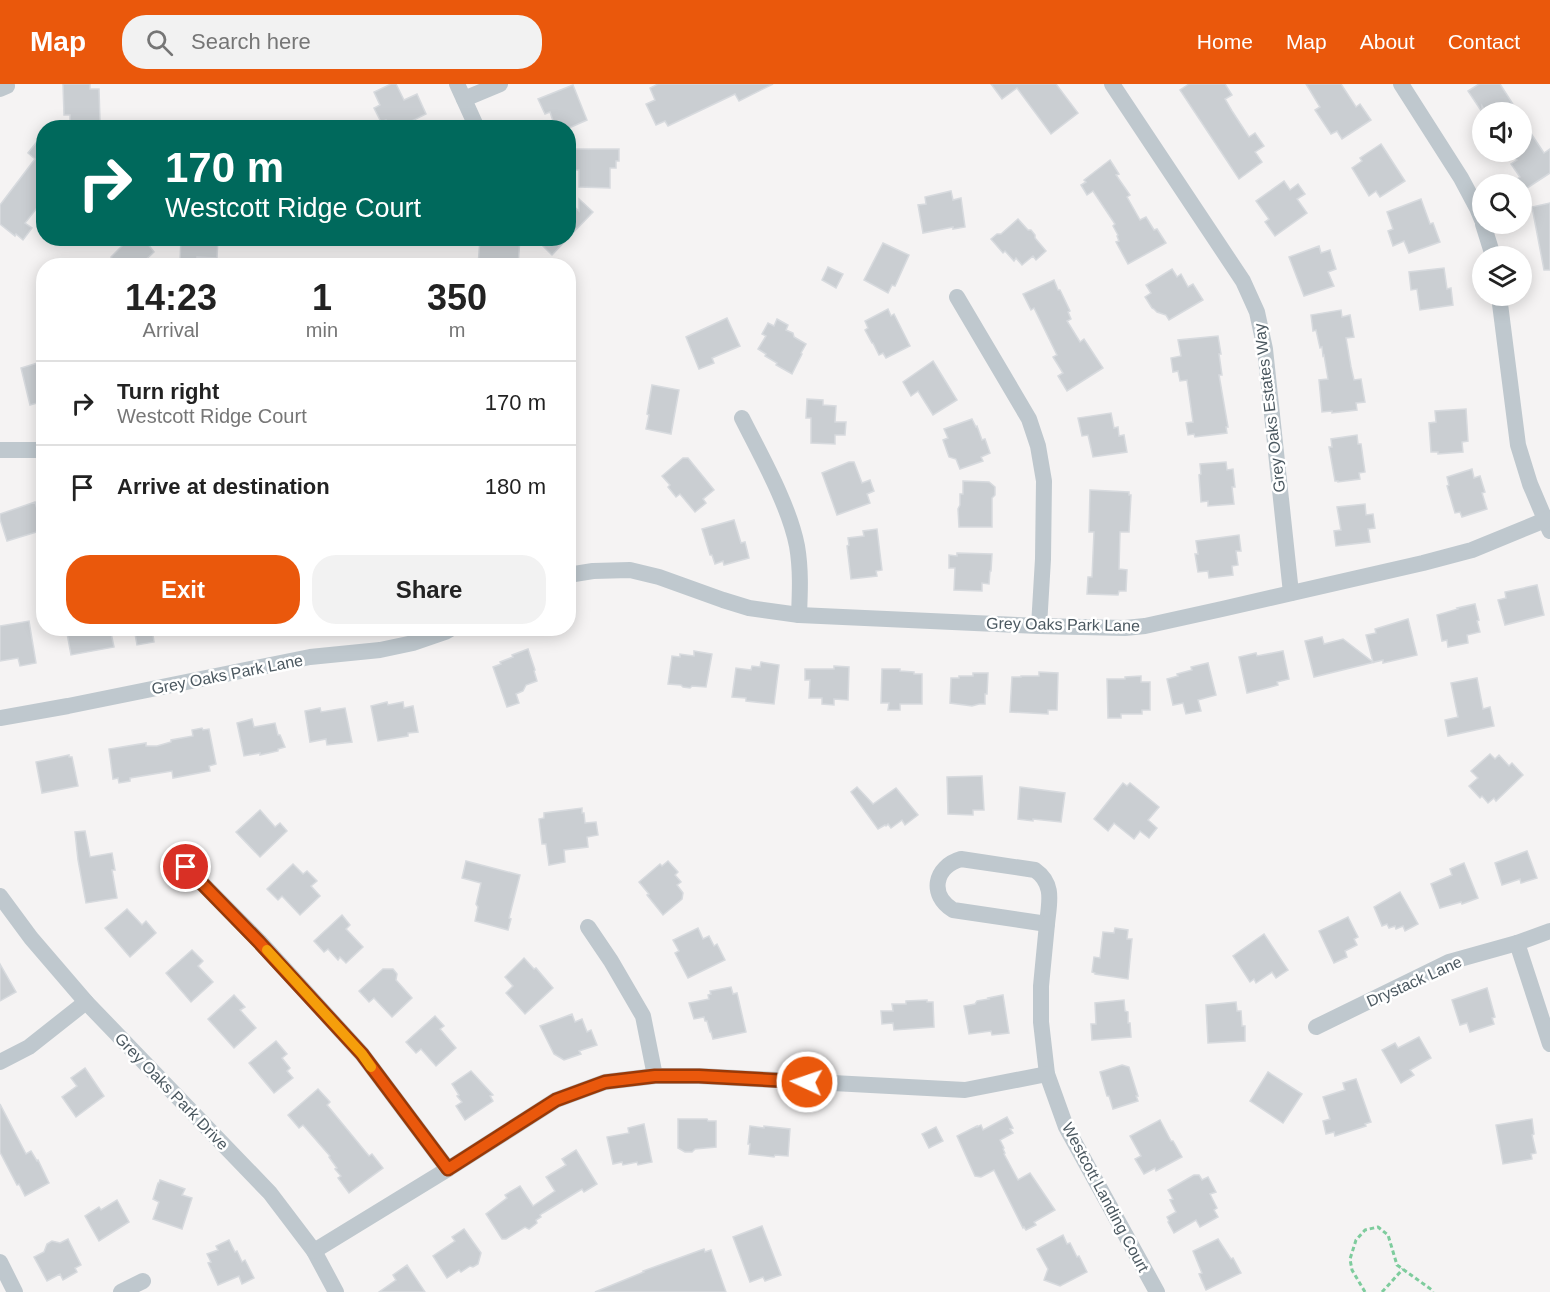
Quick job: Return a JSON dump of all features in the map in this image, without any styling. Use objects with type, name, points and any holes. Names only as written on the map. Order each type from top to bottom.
[{"type":"street","points":[[473,120],[461,92],[500,84]]},
{"type":"street","name":"Grey Oaks Estates Way","points":[[1112,84],[1243,281],[1257,312],[1265,349],[1290,593]]},
{"type":"street","points":[[1401,84],[1472,198]]},
{"type":"street","points":[[957,297],[1029,419],[1038,446],[1044,481],[1039,626]]},
{"type":"street","points":[[1499,306],[1518,445],[1530,484],[1548,523]]},
{"type":"street","points":[[742,418],[777,489],[797,544],[801,578],[799,615]]},
{"type":"street","points":[[0,450],[36,450]]},
{"type":"street","name":"Grey Oaks Park Lane","points":[[576,574],[630,570],[659,576],[749,608],[799,615],[1039,626],[1104,628],[1145,626],[1423,563],[1472,550],[1548,523]]},
{"type":"street","name":"Grey Oaks Park Lane","points":[[0,718],[310,657],[380,650],[433,636]]},
{"type":"street","name":"Westcott Landing Court","points":[[1047,924],[953,910],[941,900],[939,878],[947,865],[961,860],[1035,870],[1046,880],[1049,895],[1047,924],[1041,986],[1041,1022],[1047,1074],[1066,1126],[1157,1292]]},
{"type":"street","points":[[186,867],[362,1054],[448,1169]]},
{"type":"street","name":"Grey Oaks Park Drive","points":[[0,896],[31,938],[86,1002],[270,1193],[314,1251],[336,1292]]},
{"type":"street","points":[[588,927],[643,1016],[655,1076]]},
{"type":"street","name":"Drystack Lane","points":[[1316,1027],[1449,962],[1550,931]]},
{"type":"street","points":[[1516,943],[1550,1044]]},
{"type":"street","points":[[0,1062],[29,1047],[86,1002]]},
{"type":"street","points":[[314,1251],[556,1100],[605,1082],[655,1076],[699,1076],[965,1090],[1047,1074]]},
{"type":"street","points":[[0,1262],[15,1292]]},
{"type":"street","points":[[121,1292],[142,1281]]},
{"type":"path","points":[[1365,1292],[1352,1270],[1350,1259],[1356,1240],[1365,1230],[1378,1227],[1388,1235],[1397,1265],[1433,1292]]},
{"type":"path","points":[[1382,1292],[1403,1269]]},
{"type":"building","points":[[63,84],[90,84],[90,89],[99,89],[100,120],[70,120],[70,115],[64,115]]},
{"type":"building","points":[[396,84],[404,100],[417,94],[426,114],[414,120],[380,120],[374,108],[380,105],[374,92]]},
{"type":"building","points":[[658,84],[773,84],[739,101],[735,94],[668,126],[665,121],[656,125],[646,104],[655,100],[650,88]]},
{"type":"building","points":[[991,84],[1056,84],[1078,113],[1051,134],[1017,88],[1002,99]]},
{"type":"building","points":[[1189,84],[1225,84],[1232,95],[1225,99],[1232,111],[1249,137],[1255,133],[1264,146],[1255,152],[1262,162],[1239,179],[1180,90]]},
{"type":"building","points":[[1306,84],[1341,84],[1356,107],[1360,104],[1371,120],[1342,139],[1337,131],[1331,134],[1315,110],[1320,107]]},
{"type":"building","points":[[1479,84],[1500,84],[1512,102],[1475,102],[1468,91]]},
{"type":"building","points":[[573,85],[587,120],[576,125],[576,120],[553,120],[550,112],[545,114],[538,99]]},
{"type":"building","points":[[1532,135],[1544,153],[1550,149],[1550,173],[1532,185],[1532,174],[1518,174],[1511,164],[1532,162]]},
{"type":"building","points":[[36,143],[36,209],[25,223],[32,228],[23,240],[0,224],[0,205],[35,159],[28,153]]},
{"type":"building","points":[[1381,144],[1405,181],[1380,197],[1376,191],[1369,196],[1352,168],[1362,161],[1360,158]]},
{"type":"building","points":[[576,149],[619,149],[619,161],[616,161],[616,168],[610,168],[610,188],[579,187],[579,170],[576,170]]},
{"type":"building","points":[[1110,160],[1119,174],[1116,175],[1130,195],[1127,197],[1140,220],[1146,217],[1166,243],[1128,264],[1116,242],[1119,241],[1113,226],[1115,224],[1093,191],[1087,195],[1081,185],[1086,182],[1084,180]]},
{"type":"building","points":[[1284,181],[1290,190],[1298,184],[1305,194],[1297,199],[1307,213],[1275,236],[1265,222],[1269,219],[1256,201]]},
{"type":"building","points":[[951,191],[953,200],[961,198],[965,227],[923,233],[918,205],[926,204],[925,197]]},
{"type":"building","points":[[579,199],[593,212],[576,230],[576,208],[579,211]]},
{"type":"building","points":[[1421,199],[1430,224],[1433,223],[1440,242],[1409,253],[1404,241],[1393,246],[1388,231],[1393,229],[1387,212]]},
{"type":"building","points":[[1550,203],[1550,270],[1544,270],[1532,207]]},
{"type":"building","points":[[1018,219],[1028,230],[1031,230],[1046,251],[1036,260],[1033,256],[1022,265],[1016,258],[1014,261],[1005,251],[1003,253],[991,239],[1001,234]]},
{"type":"building","points":[[883,243],[909,255],[895,286],[892,285],[888,293],[864,280]]},
{"type":"building","points":[[122,246],[149,246],[154,252],[148,258],[111,257]]},
{"type":"building","points":[[181,246],[218,246],[217,258],[180,258]]},
{"type":"building","points":[[479,246],[519,246],[519,258],[479,258]]},
{"type":"building","points":[[543,246],[560,246],[552,255]]},
{"type":"building","points":[[1319,246],[1321,253],[1330,250],[1336,269],[1328,272],[1334,286],[1304,296],[1289,257]]},
{"type":"building","points":[[828,267],[843,274],[836,288],[822,280]]},
{"type":"building","points":[[1444,268],[1447,289],[1451,288],[1453,305],[1420,310],[1417,289],[1411,290],[1409,272]]},
{"type":"building","points":[[1172,269],[1177,277],[1181,274],[1188,287],[1193,284],[1203,300],[1169,320],[1166,315],[1152,308],[1145,297],[1151,293],[1146,285]]},
{"type":"building","points":[[1054,280],[1070,311],[1068,312],[1071,319],[1067,321],[1080,342],[1084,339],[1103,368],[1067,391],[1058,376],[1063,373],[1053,357],[1057,355],[1034,308],[1031,310],[1023,294]]},
{"type":"building","points":[[888,309],[891,316],[894,314],[910,346],[886,358],[883,353],[879,355],[872,343],[865,330],[868,328],[865,321]]},
{"type":"building","points":[[1341,310],[1342,317],[1350,315],[1354,337],[1346,338],[1351,367],[1354,380],[1361,379],[1365,402],[1356,403],[1357,410],[1322,412],[1319,380],[1328,379],[1322,347],[1320,348],[1316,330],[1313,331],[1311,315]]},
{"type":"building","points":[[727,318],[740,346],[712,358],[714,363],[699,369],[686,337]]},
{"type":"building","points":[[777,319],[788,325],[786,330],[806,344],[792,374],[776,365],[777,363],[758,349],[766,336],[762,334],[768,323],[774,326]]},
{"type":"building","points":[[1218,336],[1222,375],[1219,375],[1228,427],[1226,427],[1227,433],[1195,437],[1194,434],[1188,435],[1186,423],[1193,422],[1187,380],[1180,381],[1178,371],[1173,372],[1171,358],[1181,356],[1178,340]]},
{"type":"building","points":[[933,361],[957,400],[933,415],[918,391],[911,396],[903,382]]},
{"type":"building","points":[[36,363],[36,403],[30,405],[21,368]]},
{"type":"building","points":[[652,385],[679,390],[671,434],[646,429]]},
{"type":"building","points":[[807,399],[823,400],[823,405],[836,406],[835,422],[846,422],[845,435],[835,435],[835,444],[811,443],[811,418],[806,418]]},
{"type":"building","points":[[1466,409],[1468,441],[1462,442],[1463,452],[1438,454],[1438,452],[1431,452],[1429,423],[1436,422],[1435,411]]},
{"type":"building","points":[[1111,413],[1114,428],[1118,427],[1119,436],[1124,435],[1127,452],[1093,457],[1088,435],[1082,436],[1078,418]]},
{"type":"building","points":[[972,419],[982,440],[985,439],[990,453],[981,457],[983,461],[960,469],[956,459],[949,457],[943,440],[948,438],[944,429]]},
{"type":"building","points":[[1357,435],[1358,444],[1361,444],[1365,472],[1359,473],[1360,479],[1335,481],[1329,447],[1332,447],[1331,439]]},
{"type":"building","points":[[683,458],[688,458],[714,490],[703,499],[706,503],[695,512],[680,494],[676,497],[662,476]]},
{"type":"building","points":[[854,462],[862,483],[870,480],[874,491],[867,494],[870,503],[837,515],[822,473]]},
{"type":"building","points":[[1226,462],[1227,470],[1233,469],[1234,504],[1208,506],[1208,501],[1201,502],[1200,464]]},
{"type":"building","points":[[1472,469],[1474,478],[1480,476],[1487,509],[1462,517],[1460,512],[1455,513],[1447,486],[1449,485],[1447,477]]},
{"type":"building","points":[[963,481],[989,482],[995,487],[995,495],[992,498],[992,527],[959,527],[958,509],[960,494],[963,494]]},
{"type":"building","points":[[1090,490],[1129,492],[1131,495],[1129,532],[1120,532],[1119,569],[1127,570],[1126,591],[1119,591],[1118,595],[1087,594],[1088,577],[1092,577],[1094,532],[1089,532]]},
{"type":"building","points":[[35,502],[36,532],[7,541],[0,514]]},
{"type":"building","points":[[1365,504],[1366,515],[1373,514],[1375,528],[1368,529],[1370,542],[1336,546],[1334,531],[1341,530],[1337,507]]},
{"type":"building","points":[[734,520],[741,543],[745,542],[749,558],[724,565],[723,561],[715,564],[702,529]]},
{"type":"building","points":[[877,529],[882,570],[876,571],[877,576],[851,579],[848,538],[864,536],[863,531]]},
{"type":"building","points":[[1239,535],[1241,551],[1236,551],[1238,565],[1232,566],[1233,575],[1209,578],[1208,571],[1198,572],[1195,554],[1198,554],[1196,541]]},
{"type":"building","points":[[957,553],[992,554],[989,584],[982,583],[982,591],[954,590],[955,568],[949,568],[949,555],[957,556]]},
{"type":"building","points":[[1537,585],[1544,615],[1505,625],[1498,600],[1506,598],[1505,592]]},
{"type":"building","points":[[1475,604],[1480,632],[1467,635],[1468,643],[1448,647],[1447,640],[1442,641],[1437,615]]},
{"type":"building","points":[[1408,619],[1417,655],[1383,663],[1383,660],[1314,677],[1305,641],[1322,637],[1324,644],[1343,639],[1373,662],[1366,635],[1376,633],[1375,629]]},
{"type":"building","points":[[29,621],[36,663],[20,666],[18,658],[0,661],[0,626]]},
{"type":"building","points":[[67,636],[112,636],[114,647],[71,655]]},
{"type":"building","points":[[135,636],[153,636],[154,642],[137,645]]},
{"type":"building","points":[[528,649],[537,681],[526,685],[523,691],[516,694],[519,703],[507,707],[493,667],[513,657],[512,655]]},
{"type":"building","points":[[694,651],[712,654],[706,687],[692,686],[690,688],[668,684],[672,656],[680,657],[680,654],[694,656]]},
{"type":"building","points":[[1283,651],[1289,679],[1277,682],[1278,685],[1247,693],[1239,657]]},
{"type":"building","points":[[761,662],[779,665],[774,704],[732,697],[736,668],[751,670],[752,666],[760,667]]},
{"type":"building","points":[[1208,663],[1216,695],[1198,700],[1201,711],[1186,714],[1183,703],[1173,705],[1167,679],[1192,670],[1191,667]]},
{"type":"building","points":[[834,666],[849,667],[848,700],[834,699],[834,705],[822,704],[822,698],[809,698],[810,680],[805,680],[805,669],[834,669]]},
{"type":"building","points":[[882,669],[900,669],[900,671],[922,674],[922,704],[900,704],[900,710],[888,710],[889,703],[881,703]]},
{"type":"building","points":[[1039,672],[1058,673],[1057,710],[1048,710],[1048,714],[1010,712],[1012,677],[1039,676]]},
{"type":"building","points":[[973,673],[988,673],[985,704],[972,706],[950,703],[951,678],[973,676]]},
{"type":"building","points":[[1141,676],[1141,682],[1150,682],[1150,710],[1142,710],[1142,714],[1121,714],[1121,718],[1108,718],[1107,679]]},
{"type":"building","points":[[1477,678],[1483,709],[1490,707],[1494,726],[1448,736],[1445,720],[1458,717],[1451,683]]},
{"type":"building","points":[[387,702],[388,705],[403,702],[404,708],[413,706],[418,732],[378,741],[371,706]]},
{"type":"building","points":[[320,708],[321,712],[345,708],[352,742],[327,745],[326,739],[310,742],[305,711]]},
{"type":"building","points":[[252,719],[254,727],[275,723],[278,735],[285,747],[260,755],[260,753],[244,756],[237,723]]},
{"type":"building","points":[[202,728],[203,730],[209,729],[216,764],[209,766],[210,771],[173,778],[172,771],[130,778],[130,781],[119,783],[118,778],[113,779],[109,749],[146,743],[146,746],[157,746],[171,742],[171,740],[193,736],[192,730]]},
{"type":"building","points":[[1490,754],[1495,759],[1499,755],[1509,766],[1512,763],[1523,775],[1496,801],[1494,798],[1488,803],[1469,786],[1478,778],[1471,771]]},
{"type":"building","points":[[69,755],[72,757],[78,786],[42,793],[36,762]]},
{"type":"building","points":[[982,776],[984,810],[973,810],[973,815],[948,814],[947,777]]},
{"type":"building","points":[[1123,783],[1127,786],[1130,783],[1159,807],[1148,820],[1157,828],[1149,838],[1140,831],[1134,839],[1114,823],[1108,831],[1094,819]]},
{"type":"building","points":[[857,787],[873,804],[896,788],[918,815],[905,825],[902,820],[891,828],[888,824],[878,829],[851,792]]},
{"type":"building","points":[[1020,787],[1065,793],[1061,822],[1018,819]]},
{"type":"building","points":[[582,808],[585,823],[596,822],[598,835],[587,837],[588,847],[564,850],[565,862],[549,865],[546,844],[542,844],[539,819],[544,818],[544,813]]},
{"type":"building","points":[[260,810],[275,827],[280,823],[287,831],[260,857],[236,832]]},
{"type":"building","points":[[85,831],[90,857],[112,853],[115,870],[112,870],[117,898],[86,903],[75,832]]},
{"type":"building","points":[[1527,851],[1537,878],[1521,883],[1520,879],[1502,885],[1495,863]]},
{"type":"building","points":[[466,861],[520,875],[508,930],[475,921],[481,883],[462,878]]},
{"type":"building","points":[[668,861],[678,872],[675,875],[681,882],[677,885],[683,893],[682,899],[663,915],[639,882],[660,864],[662,866]]},
{"type":"building","points":[[1464,863],[1478,898],[1440,908],[1431,884],[1452,875],[1450,869]]},
{"type":"building","points":[[293,864],[303,874],[307,871],[317,881],[311,886],[320,896],[300,915],[282,896],[278,900],[267,889]]},
{"type":"building","points":[[1400,892],[1418,924],[1405,931],[1403,926],[1396,929],[1395,926],[1389,928],[1387,924],[1382,926],[1374,907]]},
{"type":"building","points":[[127,909],[142,925],[146,921],[156,933],[130,957],[105,928]]},
{"type":"building","points":[[342,915],[350,925],[346,929],[363,947],[346,963],[340,957],[338,960],[328,949],[324,952],[314,941]]},
{"type":"building","points":[[1348,917],[1358,937],[1354,939],[1357,945],[1345,951],[1347,957],[1334,963],[1319,931]]},
{"type":"building","points":[[698,928],[703,939],[709,936],[714,946],[717,944],[725,960],[688,978],[675,953],[679,951],[673,940]]},
{"type":"building","points":[[1115,928],[1128,930],[1127,939],[1132,939],[1128,979],[1092,972],[1094,957],[1100,958],[1103,932],[1114,933]]},
{"type":"building","points":[[1264,934],[1288,970],[1276,978],[1272,972],[1256,983],[1254,979],[1250,982],[1233,956]]},
{"type":"building","points":[[192,950],[203,961],[198,966],[213,982],[191,1002],[166,973]]},
{"type":"building","points":[[524,958],[553,988],[525,1014],[506,993],[513,986],[505,977]]},
{"type":"building","points":[[0,964],[16,992],[0,1001]]},
{"type":"building","points":[[383,969],[393,969],[397,974],[396,980],[412,998],[392,1017],[374,998],[369,1002],[359,991]]},
{"type":"building","points":[[731,987],[733,994],[737,993],[746,1032],[713,1039],[707,1021],[704,1017],[694,1019],[689,1003],[709,999],[710,991]]},
{"type":"building","points":[[1487,988],[1495,1017],[1492,1018],[1494,1024],[1470,1032],[1467,1023],[1460,1025],[1452,1000]]},
{"type":"building","points":[[234,995],[245,1007],[240,1010],[256,1028],[234,1048],[208,1019]]},
{"type":"building","points":[[1003,995],[1009,1033],[992,1035],[991,1031],[969,1034],[964,1006]]},
{"type":"building","points":[[927,1000],[927,1002],[933,1002],[934,1027],[894,1030],[893,1023],[882,1024],[881,1011],[893,1011],[892,1004]]},
{"type":"building","points":[[1124,1000],[1131,1037],[1092,1040],[1091,1024],[1096,1024],[1095,1003]]},
{"type":"building","points":[[1236,1002],[1237,1011],[1241,1011],[1242,1026],[1245,1026],[1245,1041],[1208,1043],[1206,1005]]},
{"type":"building","points":[[572,1014],[575,1022],[582,1019],[587,1032],[591,1030],[597,1045],[579,1051],[581,1054],[564,1060],[554,1054],[540,1026]]},
{"type":"building","points":[[435,1016],[444,1026],[440,1029],[456,1048],[436,1066],[421,1049],[416,1053],[406,1042]]},
{"type":"building","points":[[1419,1037],[1431,1058],[1410,1070],[1414,1075],[1401,1083],[1382,1050],[1395,1043],[1398,1048]]},
{"type":"building","points":[[276,1041],[287,1054],[282,1058],[290,1068],[287,1071],[293,1078],[274,1093],[249,1063]]},
{"type":"building","points":[[1122,1065],[1129,1067],[1138,1101],[1113,1109],[1100,1072]]},
{"type":"building","points":[[85,1068],[104,1096],[76,1117],[62,1097],[77,1086],[71,1078]]},
{"type":"building","points":[[471,1071],[493,1095],[490,1096],[493,1101],[465,1120],[456,1106],[462,1102],[452,1084]]},
{"type":"building","points":[[1268,1072],[1302,1094],[1283,1123],[1250,1101]]},
{"type":"building","points":[[1356,1079],[1371,1122],[1365,1124],[1366,1126],[1335,1136],[1334,1132],[1326,1134],[1323,1121],[1330,1119],[1323,1097],[1345,1090],[1343,1083]]},
{"type":"building","points":[[318,1089],[330,1102],[327,1105],[369,1156],[372,1154],[383,1168],[349,1193],[338,1178],[341,1176],[335,1169],[337,1168],[330,1156],[303,1125],[299,1128],[288,1115]]},
{"type":"building","points":[[0,1104],[26,1154],[31,1151],[49,1183],[25,1196],[0,1152]]},
{"type":"building","points":[[1007,1117],[1013,1133],[1000,1140],[1004,1154],[1018,1180],[1030,1173],[1055,1210],[1034,1222],[1036,1225],[1026,1230],[994,1170],[981,1177],[975,1176],[957,1136],[981,1125],[983,1130]]},
{"type":"building","points":[[678,1119],[716,1121],[716,1147],[695,1149],[692,1152],[685,1152],[678,1148]]},
{"type":"building","points":[[1532,1119],[1534,1134],[1532,1135],[1536,1153],[1531,1154],[1532,1159],[1503,1164],[1496,1125]]},
{"type":"building","points":[[1160,1120],[1182,1157],[1156,1171],[1155,1168],[1144,1174],[1135,1159],[1141,1156],[1130,1136]]},
{"type":"building","points":[[644,1124],[652,1162],[638,1165],[637,1162],[623,1165],[622,1162],[613,1164],[607,1137],[629,1133],[628,1128]]},
{"type":"building","points":[[750,1126],[790,1129],[788,1156],[749,1154]]},
{"type":"building","points":[[936,1127],[943,1141],[929,1148],[922,1134]]},
{"type":"building","points":[[576,1150],[597,1184],[584,1192],[582,1189],[543,1213],[536,1220],[537,1223],[529,1229],[525,1227],[506,1239],[502,1239],[486,1214],[507,1198],[505,1195],[520,1186],[533,1206],[555,1191],[546,1177],[566,1165],[562,1159]]},
{"type":"building","points":[[1194,1175],[1199,1175],[1202,1180],[1208,1177],[1216,1192],[1210,1194],[1217,1208],[1214,1210],[1218,1217],[1200,1227],[1196,1220],[1174,1233],[1167,1217],[1176,1212],[1168,1190]]},
{"type":"building","points":[[160,1180],[185,1189],[182,1195],[192,1198],[182,1229],[153,1219],[159,1202],[153,1199]]},
{"type":"building","points":[[117,1200],[129,1222],[99,1241],[85,1216]]},
{"type":"building","points":[[762,1226],[781,1275],[765,1281],[763,1277],[750,1282],[733,1237]]},
{"type":"building","points":[[464,1229],[481,1253],[478,1264],[461,1272],[459,1270],[447,1278],[433,1256],[455,1241],[452,1237]]},
{"type":"building","points":[[1063,1235],[1067,1244],[1070,1243],[1077,1257],[1079,1256],[1087,1272],[1060,1286],[1044,1280],[1048,1269],[1037,1249]]},
{"type":"building","points":[[68,1239],[81,1265],[75,1268],[77,1272],[63,1280],[60,1274],[47,1281],[34,1257],[44,1252],[47,1244],[52,1241],[60,1243]]},
{"type":"building","points":[[1218,1239],[1241,1273],[1206,1290],[1193,1251]]},
{"type":"building","points":[[229,1240],[242,1262],[245,1260],[254,1278],[242,1284],[239,1276],[218,1285],[208,1263],[211,1262],[207,1254],[218,1250],[216,1246]]},
{"type":"building","points":[[704,1249],[705,1252],[711,1250],[726,1292],[595,1292],[643,1271]]},
{"type":"building","points":[[407,1265],[425,1292],[379,1292],[396,1280],[393,1275]]},
{"type":"slow traffic","points":[[267,950],[362,1054],[371,1067]]},
{"type":"route","points":[[186,867],[362,1054],[448,1169],[556,1100],[605,1082],[655,1076],[699,1076],[807,1082]]}]
